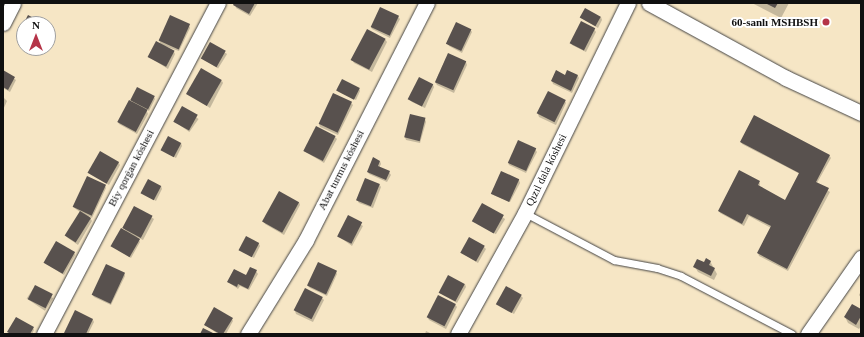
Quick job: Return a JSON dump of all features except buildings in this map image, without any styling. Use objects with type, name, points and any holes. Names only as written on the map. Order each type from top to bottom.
[{"type":"street","points":[[3,22],[13,3]]},
{"type":"street","name":"Biy qorǵan kóshesi","points":[[44,334],[218,3]]},
{"type":"street","name":"Abat turmıs kóshesi","points":[[248,334],[306,240],[427,3]]},
{"type":"street","name":"Qızıl dala kóshesi","points":[[458,334],[526,214],[628,3]]},
{"type":"street","points":[[649,3],[786,78],[861,113]]},
{"type":"street","points":[[808,334],[860,261]]},
{"type":"lane","points":[[526,214],[614,260],[656,268],[680,276],[792,334]]},
{"type":"sand","points":[[3,3],[861,3],[861,334],[3,334]]},
{"type":"place","name":"60-sanlı MSHBSH","points":[[826,22]]}]
